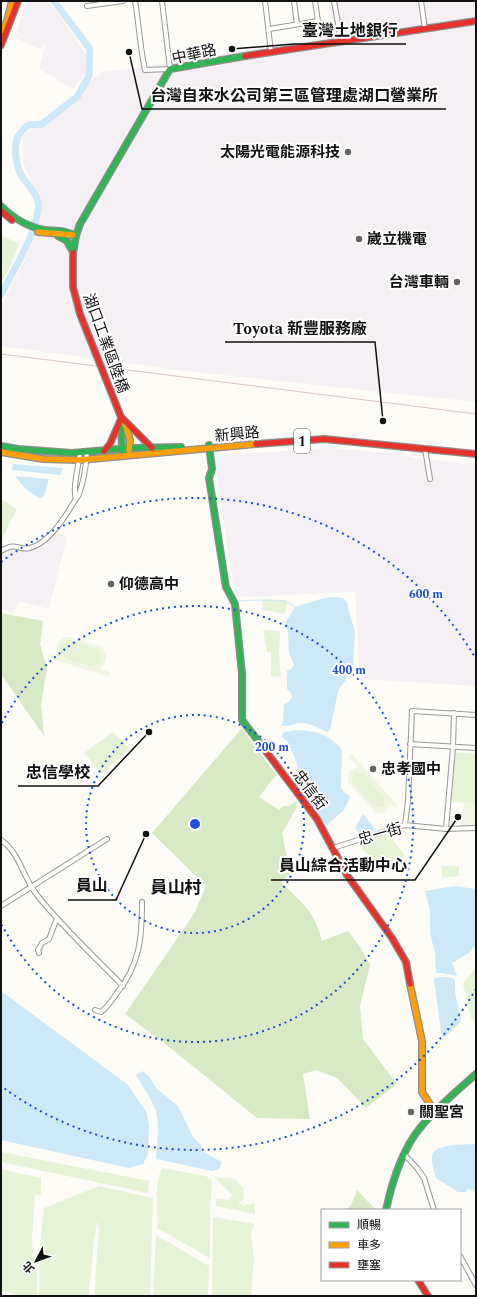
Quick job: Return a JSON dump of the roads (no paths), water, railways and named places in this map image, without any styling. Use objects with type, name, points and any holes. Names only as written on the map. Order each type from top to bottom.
[{"type":"street","points":[[1,34],[7,21],[12,1]]},
{"type":"street","points":[[1,45],[18,1]]},
{"type":"street","points":[[87,6],[122,1]]},
{"type":"street","points":[[135,1],[142,58],[145,70],[170,69],[162,1]]},
{"type":"street","points":[[266,1],[271,52]]},
{"type":"street","points":[[294,1],[298,24]]},
{"type":"street","points":[[269,29],[318,21],[315,1]]},
{"type":"street","points":[[334,1],[340,41]]},
{"type":"street","points":[[421,1],[425,29]]},
{"type":"street","name":"中華路","points":[[73,252],[76,236],[82,222],[170,69],[340,41],[476,21]]},
{"type":"street","points":[[1,206],[11,215],[32,228],[68,231],[76,236]]},
{"type":"street","points":[[1,212],[8,217],[32,228],[54,234],[65,239],[73,252]]},
{"type":"street","points":[[54,234],[76,236]]},
{"type":"street","name":"湖口工業區陸橋","points":[[73,252],[74,287],[80,314],[121,417]]},
{"type":"street","points":[[121,417],[129,433],[130,448],[127,455]]},
{"type":"street","points":[[121,417],[152,448]]},
{"type":"street","points":[[121,417],[122,448],[127,455]]},
{"type":"street","points":[[104,451],[110,444],[121,417]]},
{"type":"street","name":"新興路","points":[[1,452],[43,459],[86,460],[210,447],[334,437],[476,452]]},
{"type":"street","name":"新興路","points":[[1,446],[48,452],[87,452],[122,448],[210,447],[324,439],[425,449],[476,452]]},
{"type":"street","name":"忠信街","points":[[210,447],[212,469],[209,478],[225,581],[226,587],[235,604],[242,674],[242,720],[317,819],[347,875],[392,938],[406,962],[422,1041],[422,1092],[435,1112]]},
{"type":"street","points":[[425,449],[430,479]]},
{"type":"street","points":[[76,499],[74,494],[80,452]]},
{"type":"street","points":[[1,551],[8,546],[30,548],[42,541],[58,526],[79,496],[87,452]]},
{"type":"street","points":[[405,825],[408,801],[412,711],[476,715]]},
{"type":"street","points":[[446,829],[453,747],[454,713]]},
{"type":"street","points":[[410,744],[476,748]]},
{"type":"street","name":"忠一街","points":[[332,848],[405,825],[446,829],[476,828]]},
{"type":"street","points":[[1,906],[107,839]]},
{"type":"street","points":[[1,840],[17,857],[27,882],[31,887],[57,918],[123,986]]},
{"type":"street","points":[[95,1010],[101,1012],[106,1008],[133,970],[139,949],[142,928],[142,902]]},
{"type":"street","points":[[39,954],[39,946],[49,939],[57,918]]},
{"type":"street","points":[[386,1209],[405,1155],[419,1130],[435,1112],[476,1074]]},
{"type":"street","points":[[405,1155],[424,1178],[434,1209]]},
{"type":"street","points":[[461,1258],[476,1285]]},
{"type":"street","points":[[419,1281],[428,1296]]},
{"type":"water","points":[[13,464],[63,468],[60,475],[12,470]]},
{"type":"water","points":[[15,476],[49,479],[44,496],[40,498],[32,494]]},
{"type":"water","points":[[324,598],[343,598],[347,603],[355,633],[353,664],[345,681],[338,691],[330,730],[327,732],[303,723],[286,726],[281,725],[283,722],[284,704],[292,698],[291,693],[287,689],[287,670],[291,669],[294,665],[289,653],[286,622],[295,607]]},
{"type":"water","points":[[296,730],[316,732],[327,736],[342,750],[341,785],[342,790],[350,797],[344,810],[327,825],[314,812],[300,790],[297,763],[288,742],[281,736],[284,732]]},
{"type":"water","points":[[363,814],[376,830],[360,834],[355,828]]},
{"type":"water","points":[[454,886],[476,889],[476,945],[469,953],[452,963],[457,976],[436,973],[435,953],[430,933],[430,910],[425,891]]},
{"type":"water","points":[[434,978],[453,978],[455,980],[455,993],[461,1018],[460,1022],[445,1037],[442,1037],[434,981]]},
{"type":"water","points":[[1,991],[127,1084],[147,1113],[149,1126],[148,1154],[143,1164],[129,1168],[1,1140]]},
{"type":"water","points":[[142,1071],[149,1076],[156,1088],[178,1106],[193,1137],[202,1146],[201,1151],[222,1162],[219,1169],[212,1171],[156,1159],[158,1123],[156,1111],[152,1102],[136,1075]]},
{"type":"water","points":[[476,1144],[476,1193],[468,1188],[466,1192],[458,1192],[436,1178],[432,1161],[434,1152],[444,1147]]},
{"type":"waterway","points":[[1,294],[28,243],[36,221],[38,210],[35,195],[20,173],[17,165],[16,143],[18,137],[28,125],[42,124],[77,97],[89,76],[90,49],[54,1]]},
{"type":"waterway","points":[[237,601],[286,601],[295,607]]},
{"type":"railway","points":[[1,354],[476,414]]},
{"type":"place","name":"臺灣土地銀行","points":[[232,49]]},
{"type":"place","name":"台灣自來水公司第三區管理處湖口營業所","points":[[129,52]]},
{"type":"place","name":"太陽光電能源科技","points":[[348,152]]},
{"type":"place","name":"崴立機電","points":[[359,239]]},
{"type":"place","name":"台灣車輛","points":[[457,282]]},
{"type":"place","name":"Toyota 新豐服務廠","points":[[383,421]]},
{"type":"place","name":"仰德高中","points":[[111,584]]},
{"type":"place","name":"忠信學校","points":[[149,732]]},
{"type":"place","name":"忠孝國中","points":[[373,769]]},
{"type":"place","name":"員山綜合活動中心","points":[[458,817]]},
{"type":"place","name":"員山","points":[[146,834]]},
{"type":"place","name":"關聖宮","points":[[411,1112]]},
{"type":"district","name":"員山村","points":[[176,887]]}]
